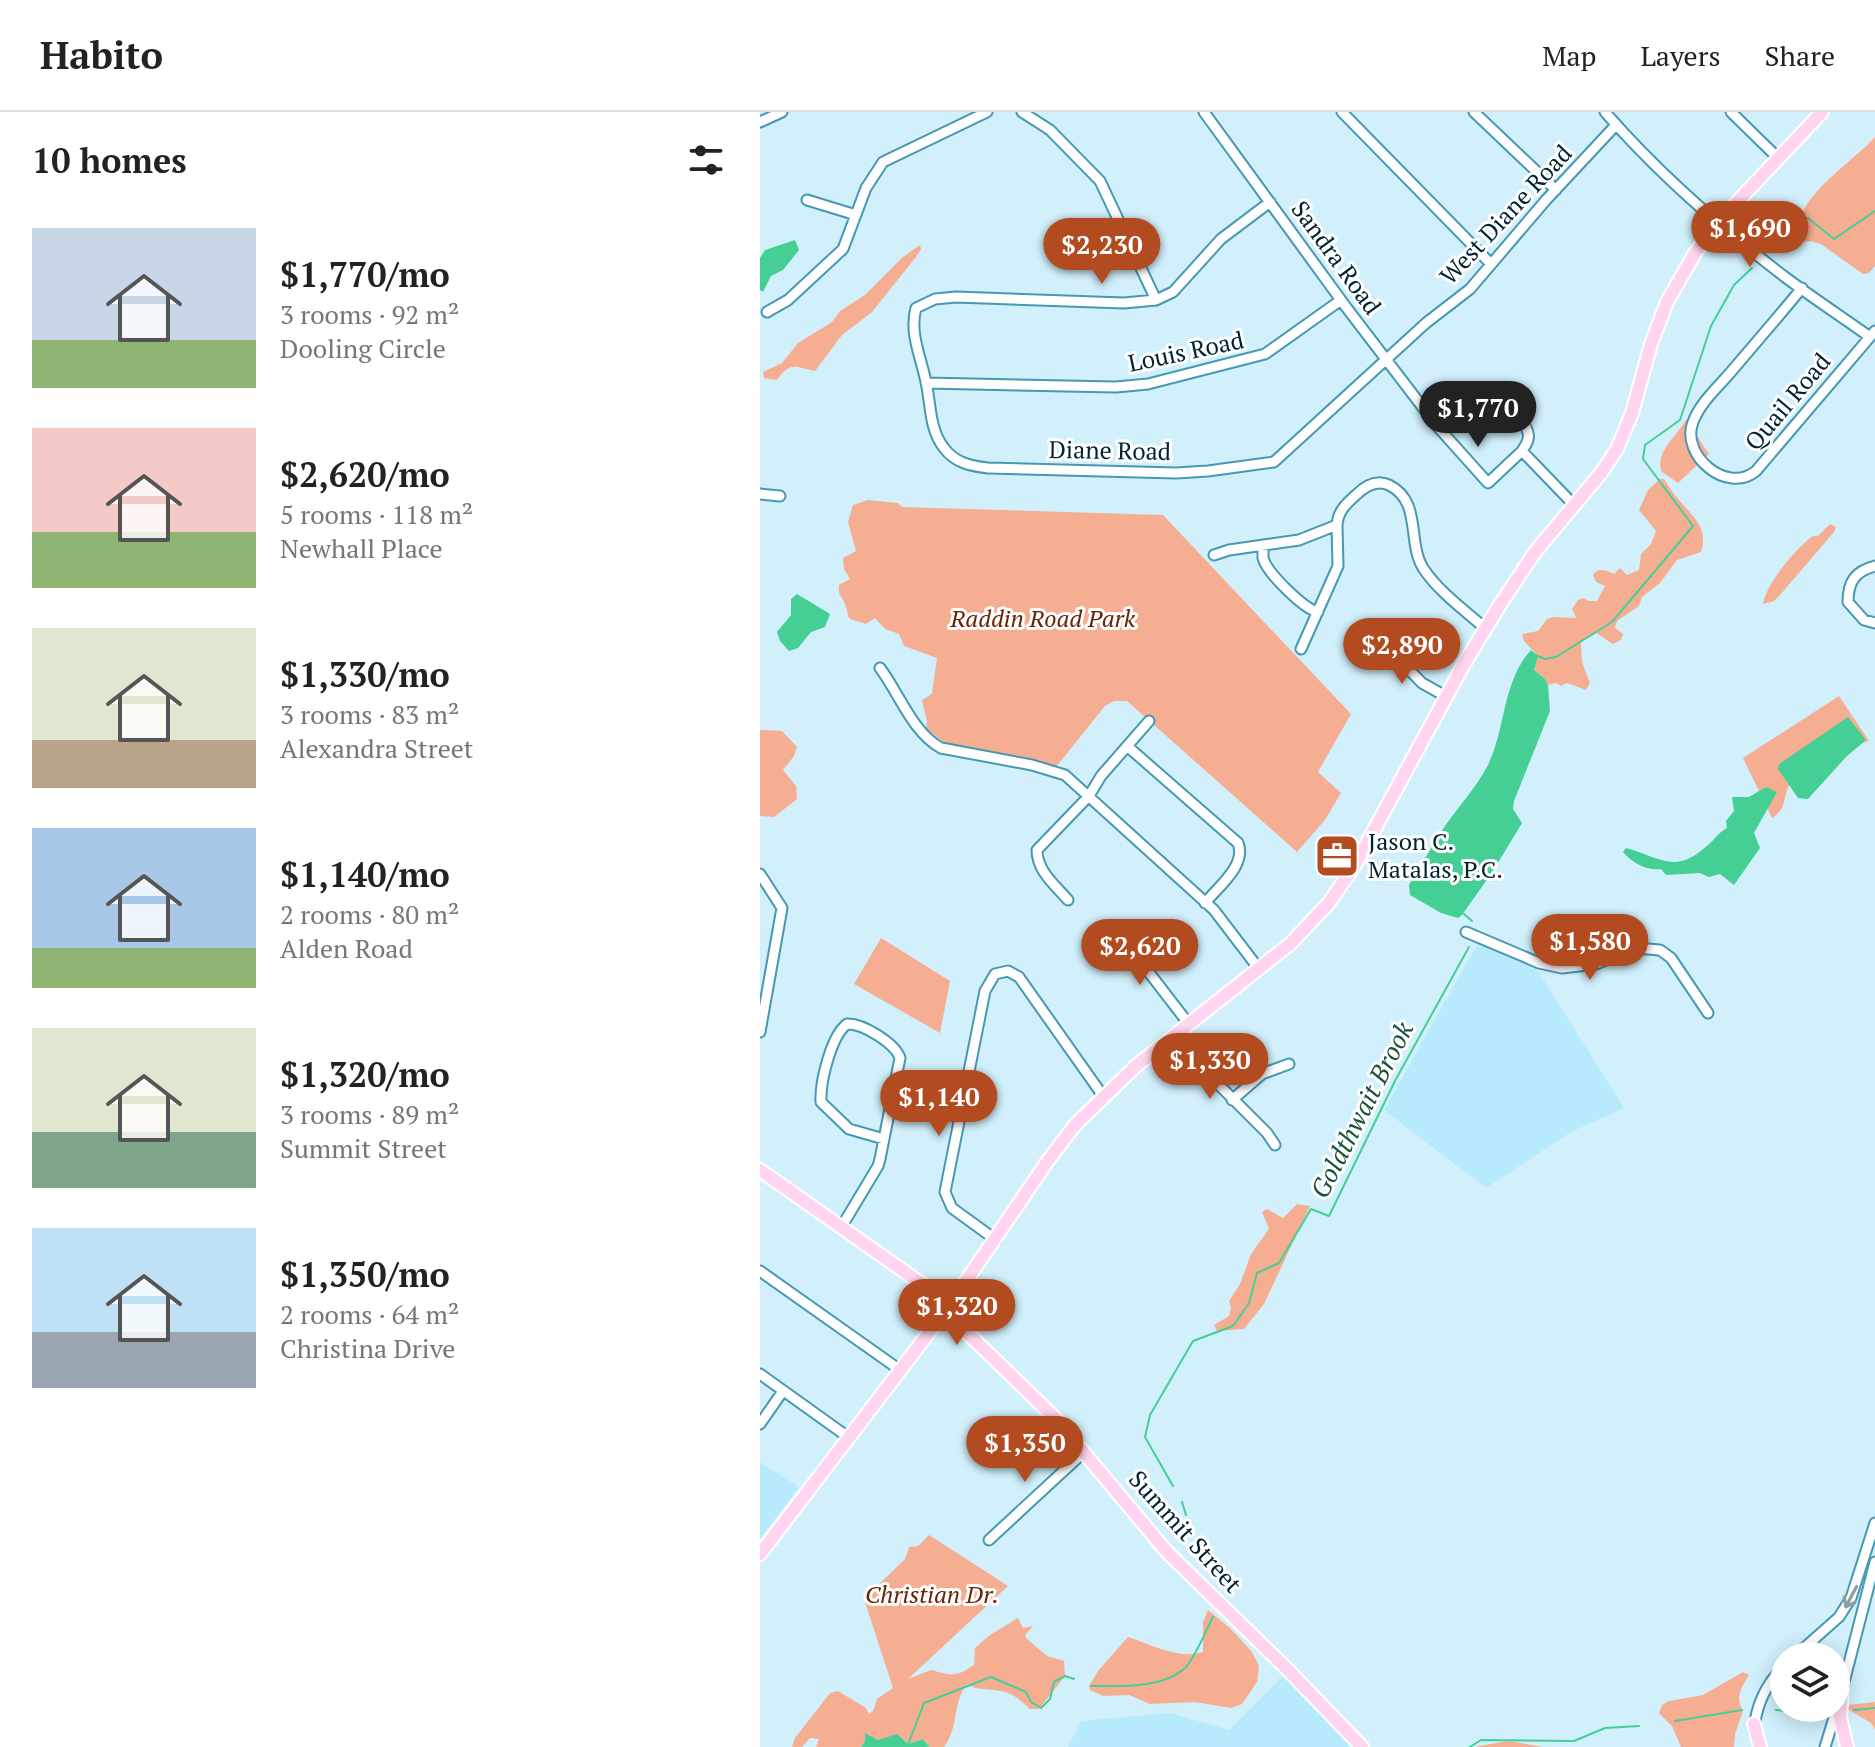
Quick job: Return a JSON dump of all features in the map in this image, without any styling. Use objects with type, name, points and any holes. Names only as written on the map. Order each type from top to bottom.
[{"type":"main road","points":[[760,1554],[947,1309],[1057,1148],[1103,1096],[1311,924],[1343,883],[1485,628],[1535,552],[1601,473],[1617,449],[1632,413],[1667,302],[1695,253],[1719,222],[1822,112]]},
{"type":"main road","name":"Summit Street","points":[[760,1170],[939,1296],[955,1321],[1048,1409],[1167,1552],[1362,1747]]},
{"type":"main road","points":[[1841,1722],[1847,1747]]},
{"type":"main road","points":[[1754,1724],[1757,1747]]},
{"type":"street","points":[[760,122],[782,112]]},
{"type":"street","points":[[767,312],[788,300],[837,255],[848,240],[871,178],[883,162],[987,112]]},
{"type":"street","points":[[1022,112],[1050,130],[1100,181],[1156,300],[1173,292],[1221,239],[1270,202]]},
{"type":"street","name":"Sandra Road","points":[[1204,112],[1437,426],[1488,483],[1522,451]]},
{"type":"street","points":[[1342,112],[1491,264]]},
{"type":"street","points":[[1474,112],[1556,190]]},
{"type":"street","points":[[1605,112],[1652,162],[1719,222],[1802,288],[1872,334]]},
{"type":"street","points":[[1731,112],[1778,158]]},
{"type":"street","name":"West Diane Road","points":[[1386,359],[1470,289],[1616,125]]},
{"type":"street","points":[[807,200],[856,215]]},
{"type":"street","name":"Quail Road","points":[[1802,288],[1710,396],[1692,425],[1695,449],[1714,472],[1732,480],[1749,477],[1756,471],[1872,334]]},
{"type":"street","name":"Diane Road","points":[[1156,300],[1124,303],[956,297],[935,299],[916,308],[914,338],[938,439],[949,454],[965,464],[1005,468],[1208,471],[1274,462],[1386,359]]},
{"type":"street","name":"Louis Road","points":[[926,383],[1116,387],[1148,384],[1265,354],[1341,300]]},
{"type":"street","points":[[1437,426],[1481,391],[1492,391],[1500,396],[1527,430],[1528,441],[1522,451],[1574,505]]},
{"type":"street","points":[[1301,649],[1340,559],[1339,513],[1369,484],[1382,483],[1395,489],[1408,505],[1419,557],[1425,570],[1485,628]]},
{"type":"street","points":[[760,494],[780,496]]},
{"type":"street","points":[[1214,555],[1299,540],[1337,525]]},
{"type":"street","points":[[1263,545],[1263,557],[1268,567],[1302,604],[1318,612]]},
{"type":"street","points":[[1875,566],[1853,577],[1848,587],[1848,602],[1864,620],[1875,623]]},
{"type":"street","points":[[1382,642],[1422,683],[1447,697]]},
{"type":"street","points":[[880,668],[921,730],[941,748],[1054,770],[1065,775],[1205,903],[1230,928],[1259,969]]},
{"type":"street","points":[[1068,900],[1044,872],[1037,850],[1089,796],[1101,776],[1149,721]]},
{"type":"street","points":[[1127,746],[1238,843],[1241,854],[1237,864],[1205,903]]},
{"type":"street","points":[[760,874],[782,908],[760,1032]]},
{"type":"street","points":[[1117,931],[1188,1023]]},
{"type":"street","points":[[1466,932],[1539,963],[1562,968],[1596,964],[1635,948],[1660,950],[1671,958],[1708,1013]]},
{"type":"street","points":[[996,1240],[952,1208],[945,1192],[983,1001],[995,974],[1001,971],[1014,973],[1103,1096]]},
{"type":"street","points":[[842,1226],[872,1179],[880,1159],[884,1139],[899,1053],[857,1025],[847,1024],[833,1044],[821,1102],[849,1129],[864,1136],[884,1139]]},
{"type":"street","points":[[1171,1037],[1267,1133],[1275,1145]]},
{"type":"street","points":[[1232,1100],[1262,1074],[1289,1064]]},
{"type":"street","points":[[760,1271],[900,1370]]},
{"type":"street","points":[[760,1374],[848,1437]]},
{"type":"street","points":[[760,1424],[783,1391]]},
{"type":"street","points":[[989,1540],[1084,1452]]},
{"type":"street","points":[[1811,1642],[1839,1617],[1851,1598],[1875,1523]]},
{"type":"street","points":[[1850,1659],[1875,1562]]},
{"type":"street","points":[[1754,1724],[1763,1695],[1770,1685]]},
{"type":"street","points":[[1825,1747],[1832,1722]]},
{"type":"shaded area","points":[[795,240],[799,250],[783,270],[771,276],[763,292],[760,290],[760,258],[765,250]]},
{"type":"shaded area","points":[[797,594],[830,614],[825,627],[811,632],[798,648],[789,651],[777,632],[791,615],[791,599]]},
{"type":"shaded area","points":[[1531,650],[1538,656],[1534,670],[1548,685],[1550,711],[1514,801],[1513,809],[1522,823],[1462,915],[1458,918],[1441,913],[1410,895],[1409,885],[1441,832],[1488,765],[1509,691]]},
{"type":"shaded area","points":[[1848,717],[1866,740],[1808,799],[1798,798],[1778,769],[1779,764]]},
{"type":"shaded area","points":[[1766,787],[1777,792],[1754,833],[1760,848],[1734,885],[1720,874],[1709,877],[1700,873],[1666,875],[1661,869],[1640,865],[1623,852],[1626,848],[1668,862],[1686,860],[1727,828],[1726,821],[1734,811],[1732,797],[1749,797]]},
{"type":"shaded area","points":[[1478,943],[1538,971],[1624,1108],[1571,1132],[1486,1188],[1384,1110]]},
{"type":"shaded area","points":[[760,1462],[799,1487],[760,1538]]},
{"type":"shaded area","points":[[1285,1674],[1356,1747],[1068,1747],[1081,1721],[1170,1713],[1229,1730]]},
{"type":"shaded area","points":[[865,1733],[878,1740],[897,1734],[908,1744],[923,1739],[929,1747],[861,1747],[865,1742]]},
{"type":"green space","points":[[1875,137],[1875,266],[1869,273],[1863,274],[1821,244],[1810,241],[1777,245],[1781,234],[1802,218],[1805,208],[1821,187]]},
{"type":"green space","points":[[920,245],[916,257],[872,312],[842,335],[815,371],[794,367],[786,370],[777,380],[764,378],[763,372],[782,363],[798,343],[832,322],[840,311],[865,295],[903,257]]},
{"type":"green space","points":[[1686,420],[1709,454],[1678,483],[1661,471],[1660,464],[1664,451]]},
{"type":"green space","points":[[1664,479],[1698,523],[1703,536],[1701,552],[1677,560],[1660,583],[1642,597],[1639,606],[1617,621],[1615,628],[1623,634],[1621,640],[1613,644],[1596,633],[1581,642],[1582,662],[1590,683],[1586,690],[1567,683],[1548,685],[1534,670],[1538,656],[1524,641],[1522,634],[1538,631],[1547,619],[1553,617],[1576,618],[1572,609],[1578,600],[1597,601],[1605,586],[1596,582],[1593,575],[1597,571],[1606,570],[1614,574],[1620,568],[1627,575],[1639,570],[1641,554],[1651,544],[1656,531],[1639,510],[1648,490]]},
{"type":"green space","name":"Raddin Road Park","points":[[868,500],[898,503],[902,507],[1163,515],[1351,714],[1318,772],[1341,793],[1325,820],[1297,852],[1127,701],[1114,701],[1105,706],[1056,767],[1023,757],[947,744],[926,729],[922,700],[932,694],[937,658],[904,646],[899,634],[885,629],[875,618],[866,624],[851,619],[839,593],[839,585],[850,579],[844,569],[843,558],[856,551],[848,522],[853,505]]},
{"type":"green space","points":[[1830,524],[1836,527],[1834,532],[1780,595],[1774,601],[1763,604],[1769,587],[1791,557],[1806,541],[1818,536]]},
{"type":"green space","points":[[1839,696],[1869,741],[1799,775],[1789,785],[1781,809],[1772,818],[1743,758]]},
{"type":"green space","points":[[760,730],[782,731],[797,747],[783,770],[796,786],[797,799],[774,817],[760,816]]},
{"type":"green space","points":[[881,938],[950,981],[940,1033],[854,984]]},
{"type":"green space","points":[[1297,1204],[1310,1206],[1264,1304],[1244,1329],[1217,1331],[1214,1325],[1229,1316],[1229,1301],[1240,1284],[1251,1254],[1269,1229],[1262,1212],[1267,1209],[1283,1218]]},
{"type":"green space","name":"Christian Dr.","points":[[929,1535],[1008,1586],[908,1679],[931,1670],[953,1674],[968,1669],[974,1665],[975,1648],[1018,1618],[1023,1628],[1033,1626],[1026,1638],[1047,1656],[1064,1661],[1065,1676],[1039,1709],[1030,1709],[1005,1692],[967,1684],[944,1747],[929,1747],[923,1739],[908,1744],[897,1735],[878,1740],[872,1737],[861,1747],[816,1747],[819,1739],[810,1738],[802,1747],[792,1747],[795,1738],[830,1693],[838,1691],[866,1708],[869,1714],[877,1699],[893,1688],[864,1599],[905,1559],[909,1547],[918,1546]]},
{"type":"green space","points":[[1208,1610],[1252,1652],[1259,1666],[1257,1682],[1242,1704],[1231,1708],[1195,1702],[1150,1704],[1129,1695],[1103,1696],[1090,1690],[1089,1686],[1098,1671],[1128,1637],[1175,1653],[1203,1652],[1203,1622]]},
{"type":"green space","points":[[1743,1672],[1749,1675],[1740,1693],[1743,1711],[1734,1747],[1681,1747],[1672,1726],[1659,1713],[1662,1705],[1703,1695]]},
{"type":"green space","points":[[1875,1702],[1875,1729],[1871,1723],[1850,1711],[1850,1705]]},
{"type":"green space","points":[[1508,1741],[1543,1747],[1474,1747]]},
{"type":"waterway","name":"Goldthwait Brook","points":[[1767,247],[1786,222],[1808,218],[1834,239],[1875,211]]},
{"type":"waterway","name":"Goldthwait Brook","points":[[1535,655],[1545,659],[1556,657],[1612,622],[1693,526],[1643,459],[1645,445],[1680,420],[1711,326],[1734,285],[1752,268]]},
{"type":"waterway","name":"Goldthwait Brook","points":[[1464,914],[1472,921]]},
{"type":"waterway","name":"Goldthwait Brook","points":[[1173,1486],[1145,1437],[1150,1415],[1193,1341],[1233,1326],[1249,1303],[1257,1273],[1279,1263],[1311,1209],[1329,1216],[1396,1079],[1469,947]]},
{"type":"waterway","name":"Goldthwait Brook","points":[[1182,1502],[1186,1515]]},
{"type":"waterway","name":"Goldthwait Brook","points":[[1091,1686],[1140,1685],[1176,1675],[1193,1658],[1213,1617]]},
{"type":"waterway","name":"Goldthwait Brook","points":[[907,1747],[924,1703],[991,1677],[1026,1692],[1031,1702],[1041,1708],[1050,1699],[1054,1682],[1065,1676],[1074,1679]]},
{"type":"waterway","points":[[1854,1710],[1875,1708]]},
{"type":"waterway","points":[[1675,1721],[1742,1710]]},
{"type":"waterway","points":[[1470,1747],[1481,1740],[1574,1741],[1605,1728],[1639,1726]]},
{"type":"place","name":"Jason C. Matalas, P.C.","points":[[1337,856]]}]
